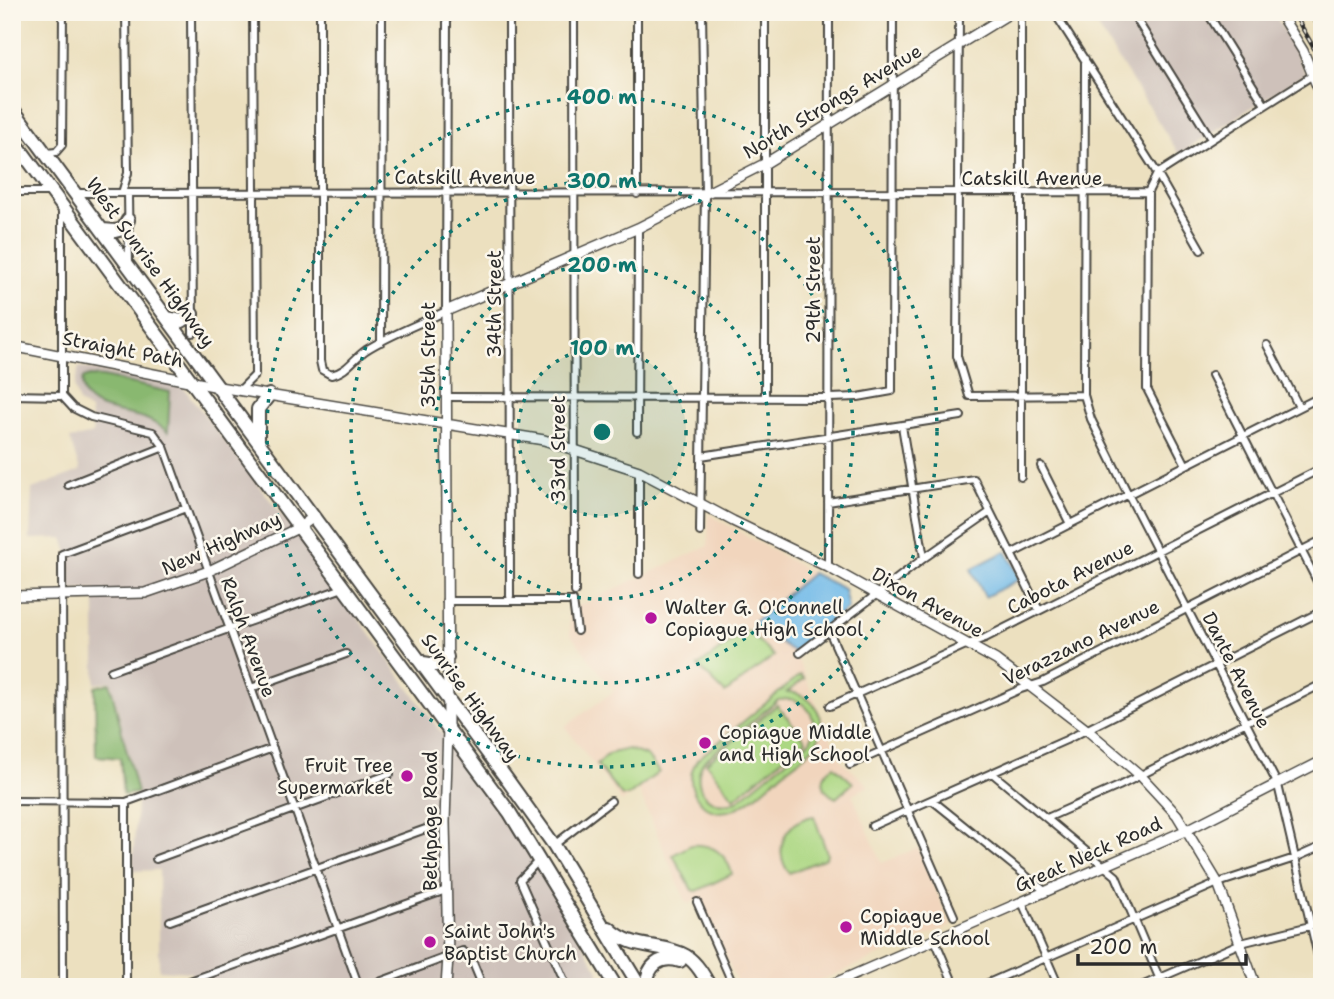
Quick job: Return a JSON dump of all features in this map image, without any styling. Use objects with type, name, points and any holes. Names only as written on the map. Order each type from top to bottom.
[{"type":"highway","name":"West Sunrise Highway","points":[[12,108],[258,440]]},
{"type":"highway","name":"West Sunrise Highway","points":[[12,136],[243,451]]},
{"type":"highway","points":[[12,136],[41,164],[61,190],[76,193]]},
{"type":"highway","points":[[103,230],[115,232],[123,229],[128,220]]},
{"type":"highway","points":[[168,318],[182,321],[192,314]]},
{"type":"highway","points":[[258,440],[258,409],[260,403],[269,395]]},
{"type":"highway","name":"Sunrise Highway","points":[[258,440],[554,845],[640,987]]},
{"type":"highway","name":"Sunrise Highway","points":[[243,451],[510,813],[616,987]]},
{"type":"highway","points":[[423,663],[436,665],[447,657]]},
{"type":"highway","points":[[599,919],[618,937],[632,944],[686,956],[698,966],[709,987]]},
{"type":"highway","points":[[647,987],[650,969],[658,961],[670,958],[682,962],[692,970],[702,987]]},
{"type":"highway","points":[[600,960],[603,987]]},
{"type":"main road","name":"North Strongs Avenue","points":[[446,312],[638,228],[766,163],[1012,12]]},
{"type":"main road","points":[[1279,12],[1303,51],[1322,97]]},
{"type":"main road","points":[[1314,12],[1322,25]]},
{"type":"main road","name":"35th Street","points":[[446,312],[447,697]]},
{"type":"main road","name":"Straight Path","points":[[12,346],[269,395]]},
{"type":"main road","points":[[269,395],[446,425]]},
{"type":"main road","name":"Dixon Avenue","points":[[446,425],[544,440],[639,471],[828,567],[996,660],[1087,730],[1167,802],[1218,883],[1256,987]]},
{"type":"main road","name":"New Highway","points":[[12,596],[145,593],[209,571],[300,527],[315,516]]},
{"type":"main road","name":"Bethpage Road","points":[[446,987],[447,697]]},
{"type":"main road","name":"Great Neck Road","points":[[827,987],[1106,867],[1187,830],[1322,761]]},
{"type":"street","points":[[47,153],[56,152],[62,145],[63,12]]},
{"type":"street","points":[[126,12],[128,173],[125,193],[129,265]]},
{"type":"street","points":[[191,12],[193,333]]},
{"type":"street","points":[[240,390],[255,375],[253,12]]},
{"type":"street","points":[[320,12],[322,370],[326,374],[345,370],[364,351],[446,312]]},
{"type":"street","points":[[381,342],[382,12]]},
{"type":"street","name":"35th Street","points":[[446,312],[447,12]]},
{"type":"street","name":"34th Street","points":[[509,12],[510,596]]},
{"type":"street","name":"33rd Street","points":[[574,12],[575,592]]},
{"type":"street","points":[[637,12],[637,194]]},
{"type":"street","points":[[700,532],[705,194],[702,12]]},
{"type":"street","points":[[765,12],[765,398]]},
{"type":"street","name":"29th Street","points":[[828,567],[829,12]]},
{"type":"street","points":[[446,397],[829,398],[858,397],[892,391],[893,12]]},
{"type":"street","points":[[959,12],[957,356],[969,396],[1084,395]]},
{"type":"street","points":[[1021,12],[1021,477]]},
{"type":"street","points":[[1054,12],[1157,174],[1201,250]]},
{"type":"street","points":[[1132,12],[1211,139]]},
{"type":"street","points":[[1207,12],[1265,105]]},
{"type":"street","name":"Dante Avenue","points":[[1085,59],[1084,395],[1091,419],[1128,494],[1278,785],[1322,973]]},
{"type":"street","points":[[1185,465],[1147,388],[1148,192],[1157,174],[1314,74]]},
{"type":"street","points":[[12,192],[52,192]]},
{"type":"street","name":"Catskill Avenue","points":[[76,193],[1148,192]]},
{"type":"street","points":[[62,205],[62,396],[73,408],[91,417],[152,432],[164,447],[68,485]]},
{"type":"street","points":[[637,432],[638,228]]},
{"type":"street","points":[[1267,345],[1299,407]]},
{"type":"street","points":[[1212,375],[1322,591]]},
{"type":"street","points":[[12,396],[62,396]]},
{"type":"street","points":[[1012,554],[1322,396]]},
{"type":"street","points":[[701,456],[961,416]]},
{"type":"street","points":[[902,426],[924,558]]},
{"type":"street","name":"Ralph Avenue","points":[[164,447],[359,987]]},
{"type":"street","points":[[1041,466],[1070,524]]},
{"type":"street","name":"Cabota Avenue","points":[[830,706],[985,638],[1322,468]]},
{"type":"street","points":[[639,471],[639,574]]},
{"type":"street","points":[[828,502],[974,479],[1039,610]]},
{"type":"street","points":[[63,987],[62,554],[186,509]]},
{"type":"street","points":[[800,653],[989,512]]},
{"type":"street","name":"Verazzano Avenue","points":[[850,765],[1043,682],[1322,540]]},
{"type":"street","points":[[111,671],[344,588]]},
{"type":"street","points":[[446,601],[573,601],[577,631]]},
{"type":"street","points":[[872,825],[1087,730],[1322,611]]},
{"type":"street","points":[[829,631],[954,916]]},
{"type":"street","points":[[251,688],[346,654]]},
{"type":"street","points":[[1047,818],[1322,684]]},
{"type":"street","points":[[12,801],[126,802],[273,748]]},
{"type":"street","points":[[992,773],[1116,876],[1163,987]]},
{"type":"street","points":[[156,859],[390,774]]},
{"type":"street","points":[[932,800],[1046,892]]},
{"type":"street","points":[[554,845],[611,801]]},
{"type":"street","points":[[126,802],[126,987]]},
{"type":"street","points":[[170,921],[446,822]]},
{"type":"street","points":[[979,987],[1218,883],[1295,858],[1322,846]]},
{"type":"street","points":[[540,859],[520,880],[567,987]]},
{"type":"street","points":[[190,984],[446,890]]},
{"type":"street","points":[[697,902],[734,987]]},
{"type":"street","points":[[1022,902],[1059,987]]},
{"type":"street","points":[[1139,987],[1241,943],[1322,923]]},
{"type":"street","points":[[935,940],[955,987]]},
{"type":"street","points":[[366,987],[463,951],[471,958],[483,987]]},
{"type":"shaded area","points":[[1088,12],[1274,12],[1306,73],[1179,154]]},
{"type":"shaded area","points":[[79,367],[183,387],[321,566],[526,850],[599,971],[599,987],[193,987],[191,972],[159,970],[159,870],[132,871],[138,792],[111,681],[95,684],[95,590],[69,590],[69,556],[63,538],[30,539],[32,489],[80,471],[70,439],[93,434],[90,410],[79,403],[74,388]]},
{"type":"shaded area","name":"Copiague Middle and High School","points":[[708,514],[812,573],[753,623],[795,653],[840,759],[869,786],[852,794],[882,863],[918,848],[951,926],[805,987],[739,987],[701,899],[687,904],[638,789],[622,802],[565,727],[614,691],[570,634],[569,610],[708,546]]},
{"type":"green space","points":[[90,376],[170,392],[168,432],[144,418],[93,404],[82,389],[83,378]]},
{"type":"green space","points":[[747,630],[774,656],[725,693],[698,666]]},
{"type":"green space","points":[[800,675],[804,679],[787,692],[804,696],[816,708],[821,724],[817,741],[806,755],[751,799],[728,811],[717,812],[706,807],[696,796],[691,782],[697,760]],"holes":[[[778,700],[798,701],[808,709],[813,721],[810,741],[737,801],[718,803],[710,800],[700,788],[700,770],[704,761]]]},
{"type":"green space","points":[[110,683],[137,793],[123,795],[120,758],[96,756],[95,687]]},
{"type":"green space","points":[[777,705],[806,740],[734,798],[706,763]]},
{"type":"green space","points":[[628,749],[647,756],[659,772],[628,796],[622,796],[597,765],[608,754]]},
{"type":"green space","points":[[834,766],[853,783],[836,798],[827,791],[823,783],[826,774]]},
{"type":"green space","points":[[814,816],[827,853],[826,858],[789,873],[782,855],[784,837],[795,823]]},
{"type":"green space","points":[[691,845],[706,846],[717,851],[730,867],[732,874],[697,891],[692,890],[673,855]]},
{"type":"water","points":[[1006,551],[1020,579],[985,597],[971,569]]},
{"type":"water","points":[[812,573],[844,589],[848,608],[795,653],[753,623]]},
{"type":"railway","points":[[1293,12],[1322,62]]},
{"type":"place","name":"Walter G. O'Connell Copiague High School","points":[[651,618]]},
{"type":"place","name":"Copiague Middle and High School","points":[[705,743]]},
{"type":"place","name":"Fruit Tree Supermarket","points":[[407,776]]},
{"type":"place","name":"Copiague Middle School","points":[[846,927]]},
{"type":"place","name":"Saint John's Baptist Church","points":[[430,942]]}]
